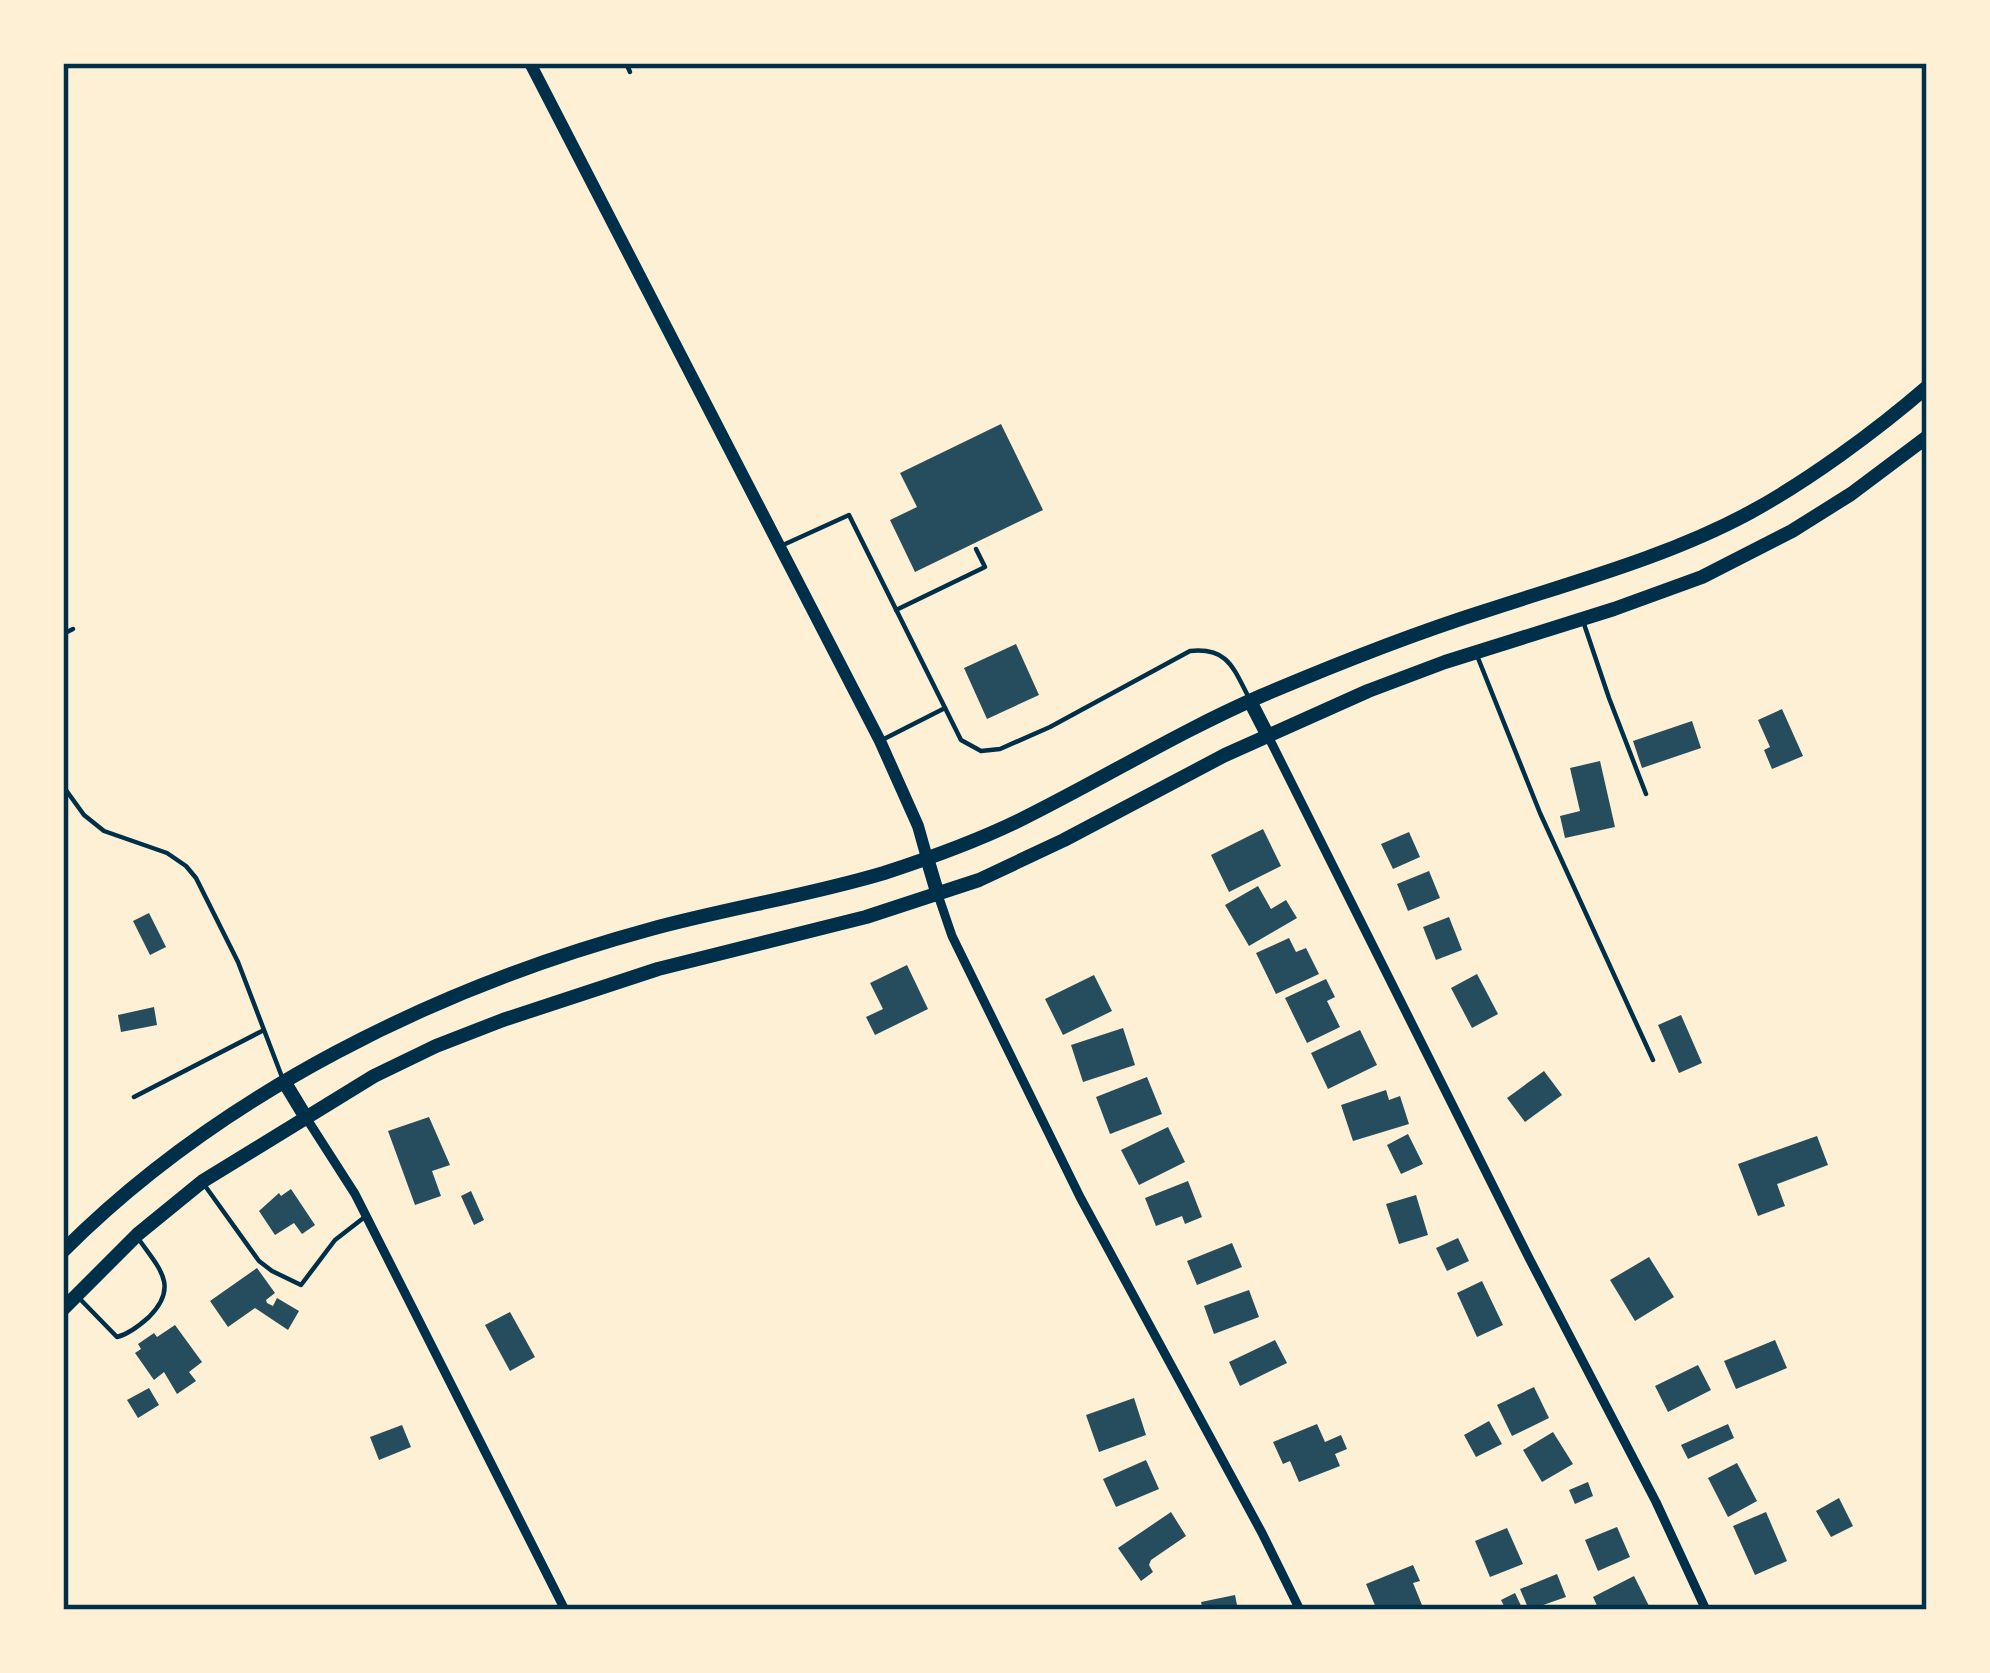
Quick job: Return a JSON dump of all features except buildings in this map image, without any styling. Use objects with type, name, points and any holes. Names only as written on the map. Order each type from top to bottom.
[{"type":"main road","points":[[63,1251],[175,1154],[285,1083],[428,1007],[578,950],[804,894],[927,858],[1014,823],[1250,700],[1423,631],[1646,557],[1748,513],[1835,457],[1927,386]]},
{"type":"main road","points":[[63,1309],[136,1236],[202,1181],[305,1116],[436,1046],[502,1019],[658,969],[938,896],[1019,862],[1267,734],[1368,691],[1702,577],[1792,531],[1851,494],[1927,436]]},
{"type":"main road","points":[[1250,700],[1267,734]]},
{"type":"main road","points":[[927,858],[938,896]]},
{"type":"main road","points":[[285,1083],[305,1116]]},
{"type":"street","points":[[530,63],[880,741],[927,858]]},
{"type":"street","points":[[1267,734],[1656,1502],[1706,1610]]},
{"type":"street","points":[[938,896],[952,936],[1080,1197],[1300,1610]]},
{"type":"street","points":[[305,1116],[344,1174],[566,1610]]},
{"type":"lane","points":[[626,63],[630,72]]},
{"type":"lane","points":[[781,545],[849,515],[961,740],[974,748],[991,751],[1050,727],[1180,654],[1200,650],[1229,662],[1250,700]]},
{"type":"lane","points":[[896,610],[985,567],[976,549]]},
{"type":"lane","points":[[1583,619],[1646,794]]},
{"type":"lane","points":[[63,634],[73,629]]},
{"type":"lane","points":[[1476,652],[1549,833],[1654,1060]]},
{"type":"lane","points":[[880,741],[945,708]]},
{"type":"lane","points":[[63,786],[80,811],[104,831],[154,847],[191,871],[227,939],[285,1083]]},
{"type":"lane","points":[[134,1097],[262,1031]]},
{"type":"lane","points":[[202,1181],[259,1262],[301,1285],[335,1240],[366,1216]]},
{"type":"lane","points":[[76,1295],[117,1337],[149,1317],[163,1298],[165,1284],[136,1236]]}]
